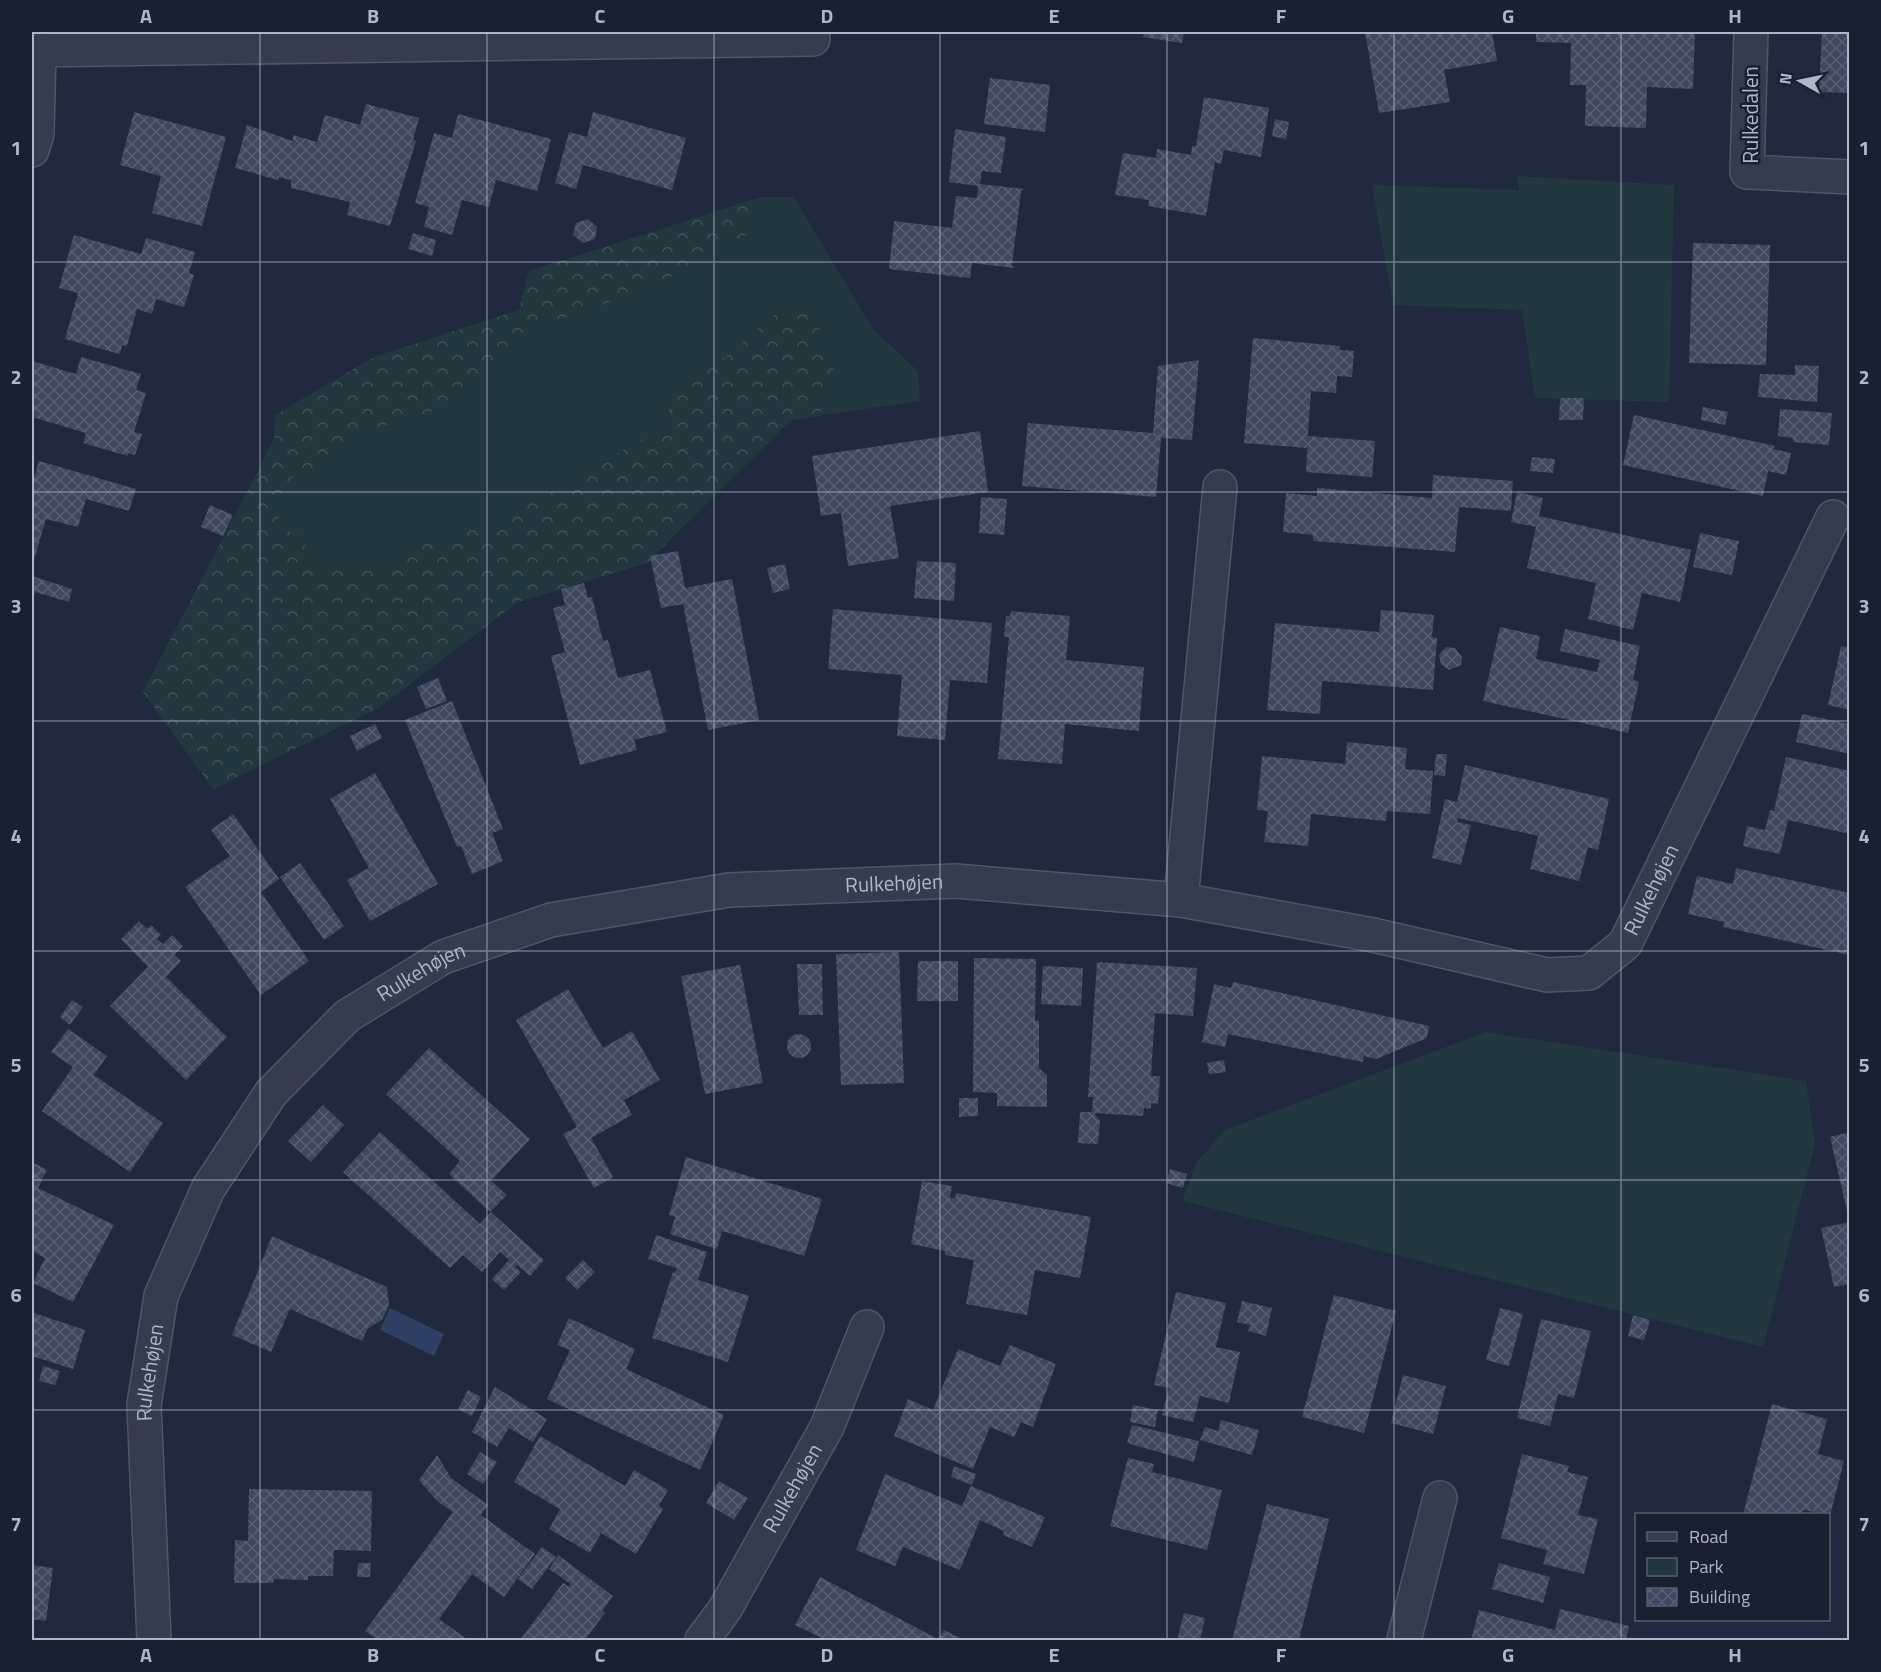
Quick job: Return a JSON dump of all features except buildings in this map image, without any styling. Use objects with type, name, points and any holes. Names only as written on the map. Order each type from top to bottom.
[{"type":"street","name":"Rulkedalen","points":[[1751,32],[1748,172],[1850,177]]},
{"type":"street","points":[[32,150],[37,134],[35,50],[813,39]]},
{"type":"street","points":[[1181,900],[1220,487]]},
{"type":"street","name":"Rulkehøjen","points":[[154,1641],[144,1405],[162,1296],[208,1189],[271,1093],[347,1016],[443,957],[551,920],[729,890],[956,881],[1181,900],[1373,935],[1547,975],[1589,973],[1625,944],[1833,517]]},
{"type":"street","name":"Rulkehøjen","points":[[702,1641],[725,1609],[827,1427],[867,1327]]},
{"type":"street","points":[[1404,1641],[1440,1498]]},
{"type":"green space","points":[[1517,176],[1674,185],[1669,402],[1535,398],[1522,310],[1393,305],[1372,185],[1519,190]]},
{"type":"green space","points":[[762,197],[794,197],[873,329],[918,371],[920,401],[791,420],[647,563],[518,602],[380,707],[213,789],[143,692],[274,440],[275,415],[374,357],[519,310],[529,271]]},
{"type":"green space","points":[[762,197],[748,234],[700,262],[642,291],[539,327],[471,388],[424,416],[351,434],[331,463],[295,474],[280,496],[278,525],[300,537],[320,569],[396,563],[425,542],[504,519],[662,428],[674,396],[734,350],[772,316],[798,304],[811,310],[828,349],[834,373],[819,416],[791,420],[647,563],[518,602],[380,707],[213,789],[143,692],[274,440],[275,415],[374,357],[519,310],[529,271]]},
{"type":"green space","points":[[1486,1032],[1806,1081],[1815,1144],[1763,1347],[1182,1201],[1197,1162],[1225,1130]]},
{"type":"water","points":[[390,1308],[444,1334],[434,1356],[380,1330]]}]
